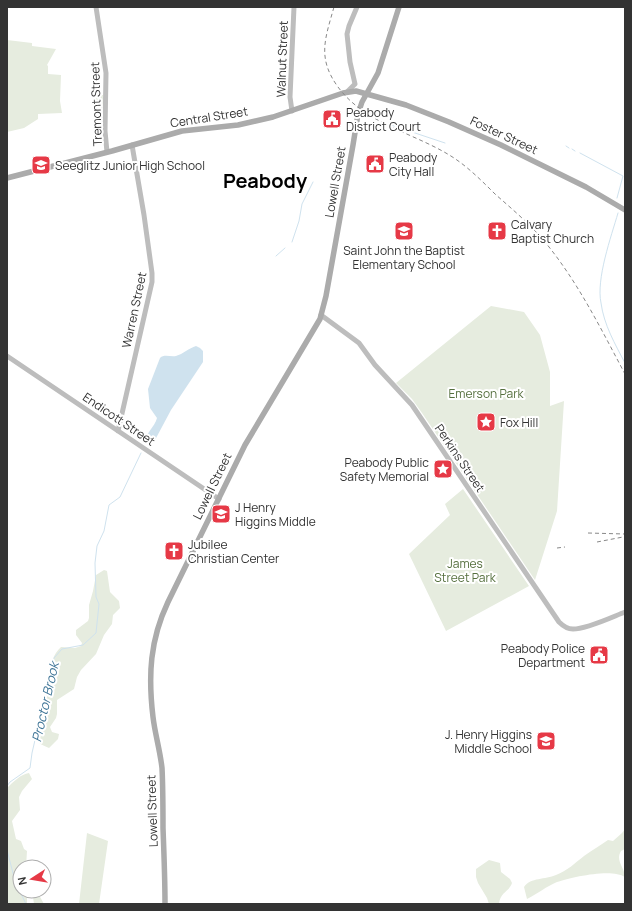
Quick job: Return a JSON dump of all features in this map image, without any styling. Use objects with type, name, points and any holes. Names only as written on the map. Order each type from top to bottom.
[{"type":"main road","name":"Lowell Street","points":[[164,904],[165,880],[162,771],[151,701],[150,675],[157,627],[163,611],[247,442],[321,316],[326,296],[358,114],[362,102],[368,94],[378,73],[399,7]]},
{"type":"main road","name":"Central Street","points":[[7,178],[182,131],[246,123],[292,111],[347,92],[356,91],[368,94]]},
{"type":"main road","name":"Foster Street","points":[[368,94],[406,105],[449,122],[604,196],[625,210]]},
{"type":"street","name":"Tremont Street","points":[[96,7],[103,43],[107,77],[107,152]]},
{"type":"street","name":"Walnut Street","points":[[292,111],[290,97],[294,7]]},
{"type":"street","points":[[347,92],[355,84],[350,62],[347,37],[349,26],[357,7]]},
{"type":"street","name":"Warren Street","points":[[118,431],[152,282],[145,220],[132,145]]},
{"type":"street","name":"Perkins Street","points":[[321,316],[359,343],[375,365],[412,405],[556,620],[565,627],[575,629],[625,612]]},
{"type":"street","name":"Endicott Street","points":[[7,356],[219,499]]},
{"type":"green space","points":[[7,40],[32,43],[32,46],[56,49],[47,65],[48,74],[61,75],[60,101],[62,113],[38,114],[38,119],[24,128],[7,132]]},
{"type":"green space","points":[[94,95],[103,95],[102,109],[95,112]]},
{"type":"green space","name":"Emerson Park","points":[[491,306],[524,312],[540,335],[550,372],[550,406],[564,401],[557,511],[535,580],[422,413],[412,399],[396,383]]},
{"type":"green space","name":"James Street Park","points":[[463,489],[529,586],[446,631],[409,554],[450,515],[445,504]]},
{"type":"green space","points":[[104,570],[107,571],[110,592],[119,601],[120,608],[113,615],[112,624],[104,635],[96,654],[81,670],[77,677],[74,689],[57,700],[56,718],[50,727],[52,732],[59,734],[58,739],[49,748],[39,743],[35,736],[44,705],[52,660],[61,647],[75,648],[81,646],[82,643],[76,635],[76,630],[88,621],[89,605],[96,575]]},
{"type":"green space","points":[[29,773],[32,779],[19,797],[20,810],[12,821],[16,839],[21,841],[24,849],[27,851],[26,859],[12,859],[12,899],[27,899],[27,904],[7,904],[7,788],[14,781]]},
{"type":"green space","points":[[625,829],[625,849],[621,851],[619,858],[625,877],[619,874],[602,873],[572,878],[557,882],[527,899],[524,887],[527,884],[534,880],[552,877],[564,871],[608,840],[613,841]]},
{"type":"green space","points":[[87,833],[108,841],[99,904],[79,904]]},
{"type":"green space","points":[[489,860],[500,863],[501,872],[510,879],[512,883],[501,897],[499,904],[489,904],[476,877],[476,869]]},
{"type":"green space","points":[[33,899],[41,899],[44,904],[34,904]]},
{"type":"water","points":[[196,346],[203,351],[203,362],[171,410],[155,440],[150,444],[146,443],[148,434],[157,418],[150,408],[148,389],[160,358],[165,356],[176,356]]},
{"type":"waterway","points":[[372,126],[383,124]]},
{"type":"waterway","points":[[391,125],[445,143]]},
{"type":"waterway","points":[[580,153],[623,176],[617,198]]},
{"type":"waterway","name":"Proctor Brook","points":[[292,242],[299,221],[302,204],[313,182]]},
{"type":"waterway","points":[[618,213],[602,270],[600,293],[602,311],[607,327],[625,363]]},
{"type":"waterway","name":"Proctor Brook","points":[[276,256],[285,248]]},
{"type":"waterway","name":"Proctor Brook","points":[[7,786],[10,782],[30,768],[32,753],[54,658],[62,649],[83,645],[96,633],[99,604],[96,597],[95,563],[97,546],[104,531],[109,505],[120,497],[141,453]]},
{"type":"waterway","name":"Proctor Brook","points":[[7,850],[15,881],[26,904]]},
{"type":"railway","points":[[334,7],[326,39],[325,57],[331,77],[338,87],[349,100],[377,120],[439,149],[460,162],[521,217],[545,242],[568,273],[598,323],[625,374]]},
{"type":"railway","points":[[588,533],[625,534]]},
{"type":"railway","points":[[597,542],[623,537]]},
{"type":"railway","points":[[557,548],[565,547]]},
{"type":"place","name":"Peabody District Court","points":[[332,119]]},
{"type":"place","name":"Peabody City Hall","points":[[375,164]]},
{"type":"place","name":"Seeglitz Junior High School","points":[[41,165]]},
{"type":"place","name":"Saint John the Baptist Elementary School","points":[[404,231]]},
{"type":"place","name":"Calvary Baptist Church","points":[[497,231]]},
{"type":"place","name":"Fox Hill","points":[[486,422]]},
{"type":"place","name":"Peabody Public Safety Memorial","points":[[443,469]]},
{"type":"place","name":"J Henry Higgins Middle","points":[[221,514]]},
{"type":"place","name":"Jubilee Christian Center","points":[[174,551]]},
{"type":"place","name":"Peabody Police Department","points":[[599,655]]},
{"type":"place","name":"J. Henry Higgins Middle School","points":[[546,741]]},
{"type":"district","name":"Peabody","points":[[265,180]]}]
